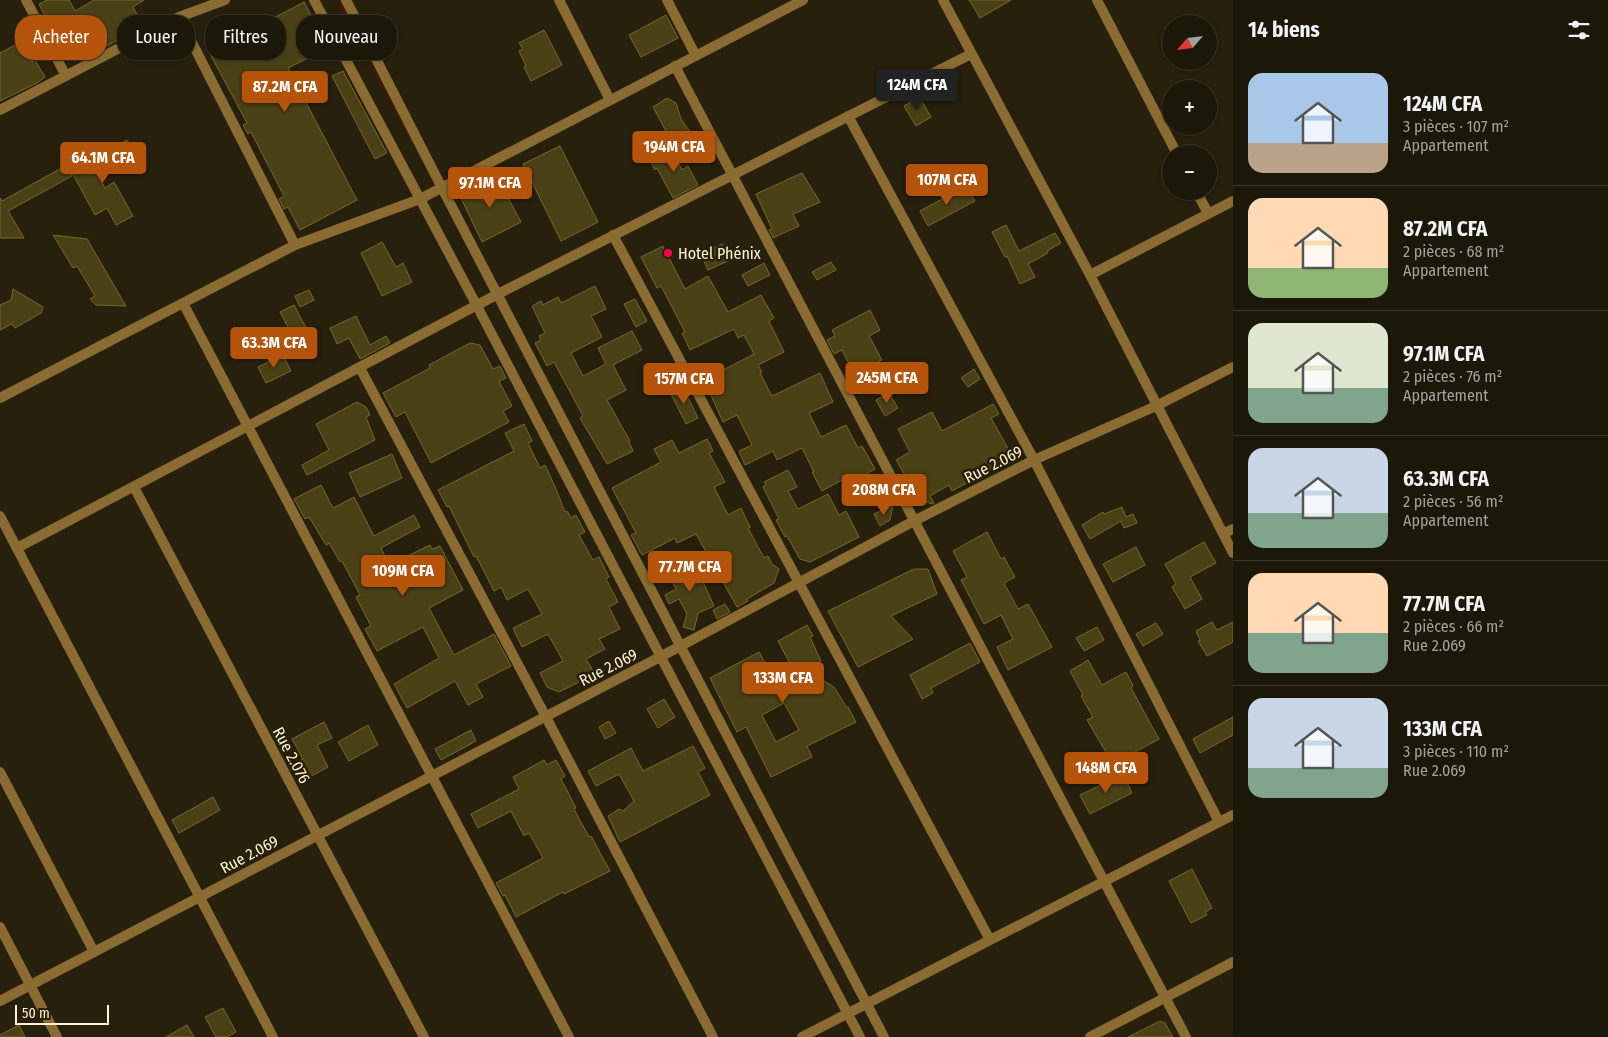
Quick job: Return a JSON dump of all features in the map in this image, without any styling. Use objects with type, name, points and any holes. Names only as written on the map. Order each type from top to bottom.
[{"type":"street","points":[[26,0],[66,76]]},
{"type":"street","points":[[184,15],[225,0]]},
{"type":"street","points":[[314,0],[477,306],[860,1037]]},
{"type":"street","points":[[346,0],[884,1037]]},
{"type":"street","points":[[559,0],[610,100]]},
{"type":"street","points":[[667,0],[696,56]]},
{"type":"street","points":[[0,398],[295,245],[420,199],[803,0]]},
{"type":"street","points":[[942,0],[1090,275],[1233,553]]},
{"type":"street","points":[[1096,0],[1172,145]]},
{"type":"street","points":[[195,48],[295,245]]},
{"type":"street","points":[[0,110],[117,49]]},
{"type":"street","points":[[17,548],[498,294],[971,54]]},
{"type":"street","points":[[675,66],[1186,1037]]},
{"type":"street","points":[[848,116],[1034,460],[1219,822]]},
{"type":"street","points":[[1201,200],[1208,214]]},
{"type":"street","points":[[1090,275],[1233,201]]},
{"type":"street","points":[[613,235],[990,940]]},
{"type":"street","points":[[183,303],[569,1037]]},
{"type":"street","name":"Rue 2.069","points":[[0,1001],[682,647],[914,521],[1034,460],[1156,406],[1233,367]]},
{"type":"street","points":[[360,368],[546,717],[713,1037]]},
{"type":"street","name":"Rue 2.076","points":[[134,486],[424,1037]]},
{"type":"street","points":[[0,516],[273,1037]]},
{"type":"street","points":[[1223,534],[1233,529]]},
{"type":"street","points":[[0,772],[94,952]]},
{"type":"street","points":[[802,1037],[1233,815]]},
{"type":"street","points":[[0,927],[57,1037]]},
{"type":"street","points":[[1090,1037],[1233,962]]},
{"type":"building","points":[[47,0],[69,0],[75,11],[94,0],[144,0],[133,7],[137,15],[117,15],[117,40],[107,46],[107,15],[44,15],[39,4]]},
{"type":"building","points":[[969,0],[1011,0],[980,18]]},
{"type":"building","points":[[304,2],[311,15],[296,15],[296,60],[304,60],[288,68],[357,200],[300,230],[288,207],[284,209],[279,199],[284,196],[251,132],[248,134],[243,125],[247,123],[213,60],[286,60],[286,15],[279,15]]},
{"type":"building","points":[[666,15],[678,38],[641,57],[629,35]]},
{"type":"building","points":[[544,30],[562,65],[531,81],[524,67],[526,66],[519,51],[523,49],[519,43]]},
{"type":"building","points":[[15,45],[15,60],[31,60],[32,62],[35,60],[45,77],[37,83],[0,101],[0,53]]},
{"type":"building","points":[[343,71],[387,153],[375,159],[332,76]]},
{"type":"building","points":[[919,97],[931,117],[916,126],[904,106]]},
{"type":"building","points":[[667,98],[676,103],[681,119],[691,133],[673,144],[653,107]]},
{"type":"building","points":[[127,140],[134,151],[95,171],[105,188],[114,182],[133,216],[116,225],[107,208],[95,215],[70,169]]},
{"type":"building","points":[[560,146],[598,222],[561,241],[523,164]]},
{"type":"building","points":[[671,148],[682,170],[688,166],[698,185],[673,198],[657,168],[655,170],[649,159]]},
{"type":"building","points":[[67,165],[72,176],[8,211],[24,238],[0,238],[0,198],[2,201]]},
{"type":"building","points":[[802,173],[820,202],[793,214],[799,226],[773,238],[769,230],[772,229],[756,194]]},
{"type":"building","points":[[497,177],[521,222],[482,242],[460,196]]},
{"type":"building","points":[[966,186],[975,201],[928,226],[920,211]]},
{"type":"building","points":[[1006,225],[1019,251],[1055,233],[1061,243],[1028,264],[1035,277],[1020,284],[1007,256],[1005,257],[992,232]]},
{"type":"building","points":[[53,235],[87,239],[126,306],[96,305],[90,299],[95,296],[77,266],[73,268]]},
{"type":"building","points":[[382,242],[396,267],[403,263],[412,282],[382,296],[361,253]]},
{"type":"building","points":[[722,244],[730,260],[708,270],[701,255]]},
{"type":"building","points":[[663,246],[685,289],[708,276],[728,312],[761,295],[774,318],[769,321],[784,352],[758,365],[772,396],[820,373],[833,402],[809,413],[821,437],[846,425],[858,448],[862,446],[875,469],[852,482],[849,476],[822,491],[802,448],[777,460],[773,451],[745,465],[739,451],[752,445],[737,415],[723,422],[704,380],[754,354],[744,335],[738,338],[734,329],[690,350],[682,333],[685,332],[661,286],[657,288],[641,257]]},
{"type":"building","points":[[831,262],[836,270],[817,280],[812,272]]},
{"type":"building","points":[[764,263],[770,275],[748,286],[742,275]]},
{"type":"building","points":[[595,286],[606,309],[591,316],[602,337],[571,353],[583,376],[606,364],[598,348],[632,331],[642,350],[613,365],[626,390],[607,400],[630,441],[633,451],[607,464],[580,418],[583,416],[554,362],[547,366],[535,343],[541,340],[539,336],[545,333],[532,306],[541,301],[543,305],[558,297],[561,303]]},
{"type":"building","points":[[13,289],[43,307],[41,313],[15,328],[12,324],[0,330],[0,305],[11,300]]},
{"type":"building","points":[[309,290],[314,300],[300,307],[295,296]]},
{"type":"building","points":[[635,299],[647,321],[636,327],[624,304]]},
{"type":"building","points":[[294,305],[311,337],[297,344],[280,312]]},
{"type":"building","points":[[870,310],[880,330],[869,336],[882,360],[855,375],[842,350],[834,354],[827,340],[835,336],[832,330]]},
{"type":"building","points":[[356,316],[370,345],[386,336],[390,343],[360,359],[349,338],[337,344],[330,328]]},
{"type":"building","points":[[470,343],[480,345],[493,369],[500,366],[506,378],[499,381],[512,406],[503,411],[509,422],[431,463],[405,412],[396,417],[383,393],[430,368],[429,365]]},
{"type":"building","points":[[283,355],[291,371],[266,383],[258,367]]},
{"type":"building","points":[[974,369],[980,379],[968,387],[961,378]]},
{"type":"building","points":[[682,386],[698,418],[686,424],[670,392]]},
{"type":"building","points":[[889,393],[898,408],[885,416],[876,400]]},
{"type":"building","points":[[357,402],[366,407],[370,415],[366,417],[375,440],[307,475],[302,465],[329,450],[316,424]]},
{"type":"building","points":[[993,404],[999,414],[991,418],[1014,459],[952,491],[949,485],[930,496],[934,503],[932,504],[919,499],[896,460],[910,452],[898,429],[932,412],[942,431]]},
{"type":"building","points":[[524,424],[532,441],[528,443],[540,468],[545,465],[565,512],[567,511],[571,518],[576,515],[585,532],[579,535],[593,560],[599,557],[609,577],[606,579],[618,602],[609,607],[620,629],[599,639],[605,649],[586,659],[595,674],[559,692],[547,687],[540,673],[563,661],[548,634],[522,647],[513,628],[542,614],[528,589],[507,600],[501,587],[494,591],[476,556],[474,557],[449,506],[447,507],[438,490],[514,451],[505,433]]},
{"type":"building","points":[[707,439],[713,451],[709,453],[725,482],[714,487],[728,515],[741,508],[750,527],[748,528],[764,558],[768,556],[772,564],[779,569],[774,583],[737,607],[696,534],[677,543],[675,538],[642,555],[631,535],[636,533],[612,488],[661,462],[654,449],[672,440],[679,453]]},
{"type":"building","points":[[392,454],[402,478],[360,497],[349,473]]},
{"type":"building","points":[[788,470],[797,487],[788,491],[798,509],[828,494],[839,515],[846,511],[859,537],[810,562],[800,559],[776,520],[779,519],[763,487],[766,484],[764,482]]},
{"type":"building","points":[[321,485],[333,508],[354,497],[374,536],[414,515],[420,527],[381,548],[389,565],[430,545],[432,549],[440,546],[463,590],[429,608],[454,655],[494,634],[511,666],[476,684],[483,697],[468,705],[455,681],[407,708],[394,684],[439,658],[423,627],[377,651],[365,629],[371,626],[356,597],[360,595],[342,561],[340,562],[329,543],[326,545],[309,517],[305,519],[294,499]]},
{"type":"building","points":[[893,505],[890,520],[880,526],[874,514]]},
{"type":"building","points":[[1122,507],[1126,517],[1133,514],[1137,523],[1124,528],[1121,521],[1090,539],[1082,525],[1103,512],[1104,514]]},
{"type":"building","points":[[987,532],[1001,559],[1004,557],[1015,577],[1004,583],[1018,609],[1028,604],[1052,647],[1008,670],[997,647],[1013,639],[1001,615],[984,624],[961,580],[967,577],[953,551]]},
{"type":"building","points":[[1204,542],[1216,563],[1190,577],[1202,599],[1185,609],[1172,587],[1176,584],[1165,564]]},
{"type":"building","points":[[1136,547],[1145,565],[1113,582],[1103,564]]},
{"type":"building","points":[[694,562],[714,606],[698,613],[694,630],[683,627],[687,614],[679,599],[669,604],[665,595],[676,589],[668,575]]},
{"type":"building","points":[[914,569],[928,569],[937,594],[891,616],[913,639],[858,667],[828,611]]},
{"type":"building","points":[[725,604],[730,612],[717,619],[713,610]]},
{"type":"building","points":[[1212,622],[1217,630],[1233,622],[1233,642],[1207,656],[1198,641],[1200,640],[1196,631]]},
{"type":"building","points":[[1156,623],[1163,634],[1143,646],[1136,634]]},
{"type":"building","points":[[807,625],[813,636],[810,637],[821,661],[816,666],[820,672],[818,677],[834,687],[856,722],[807,746],[812,757],[771,777],[746,727],[737,732],[710,678],[759,652],[775,681],[794,671],[778,641]],"holes":[[[784,703],[799,730],[776,742],[762,715]]]},
{"type":"building","points":[[1097,627],[1104,640],[1084,651],[1076,638]]},
{"type":"building","points":[[970,643],[980,662],[931,688],[933,693],[922,699],[910,675]]},
{"type":"building","points":[[1088,660],[1102,685],[1126,672],[1133,686],[1131,688],[1159,739],[1113,764],[1087,720],[1093,717],[1070,671]]},
{"type":"building","points":[[664,699],[675,717],[658,728],[647,709]]},
{"type":"building","points":[[1233,717],[1233,735],[1200,753],[1193,739]]},
{"type":"building","points":[[609,721],[616,733],[605,739],[599,727]]},
{"type":"building","points":[[324,722],[332,738],[317,745],[328,767],[306,779],[297,762],[303,759],[292,739]]},
{"type":"building","points":[[368,725],[378,745],[349,761],[338,742]]},
{"type":"building","points":[[471,730],[476,741],[441,760],[435,749]]},
{"type":"building","points":[[693,746],[705,768],[698,772],[710,795],[620,842],[608,816],[619,809],[623,811],[634,801],[619,774],[596,786],[588,771],[631,748],[643,771]]},
{"type":"building","points":[[544,760],[547,765],[556,760],[565,776],[561,779],[576,808],[574,809],[610,871],[564,894],[563,892],[516,917],[505,895],[503,896],[496,883],[543,858],[529,833],[524,836],[511,811],[478,828],[471,814],[519,789],[513,777]]},
{"type":"building","points":[[1123,774],[1132,793],[1090,814],[1080,795]]},
{"type":"building","points":[[213,797],[220,810],[179,833],[172,820]]},
{"type":"building","points":[[1192,869],[1212,908],[1205,912],[1207,915],[1191,923],[1169,881]]},
{"type":"building","points":[[223,1008],[236,1032],[227,1037],[216,1037],[205,1017]]},
{"type":"building","points":[[1160,1021],[1165,1023],[1173,1037],[1128,1037]]},
{"type":"building","points":[[19,1025],[25,1037],[0,1037],[0,1035]]},
{"type":"building","points":[[187,1025],[194,1037],[166,1037]]},
{"type":"waterway","points":[[339,0],[410,136]]},
{"type":"place","name":"Hotel Phénix","points":[[668,253]]}]
